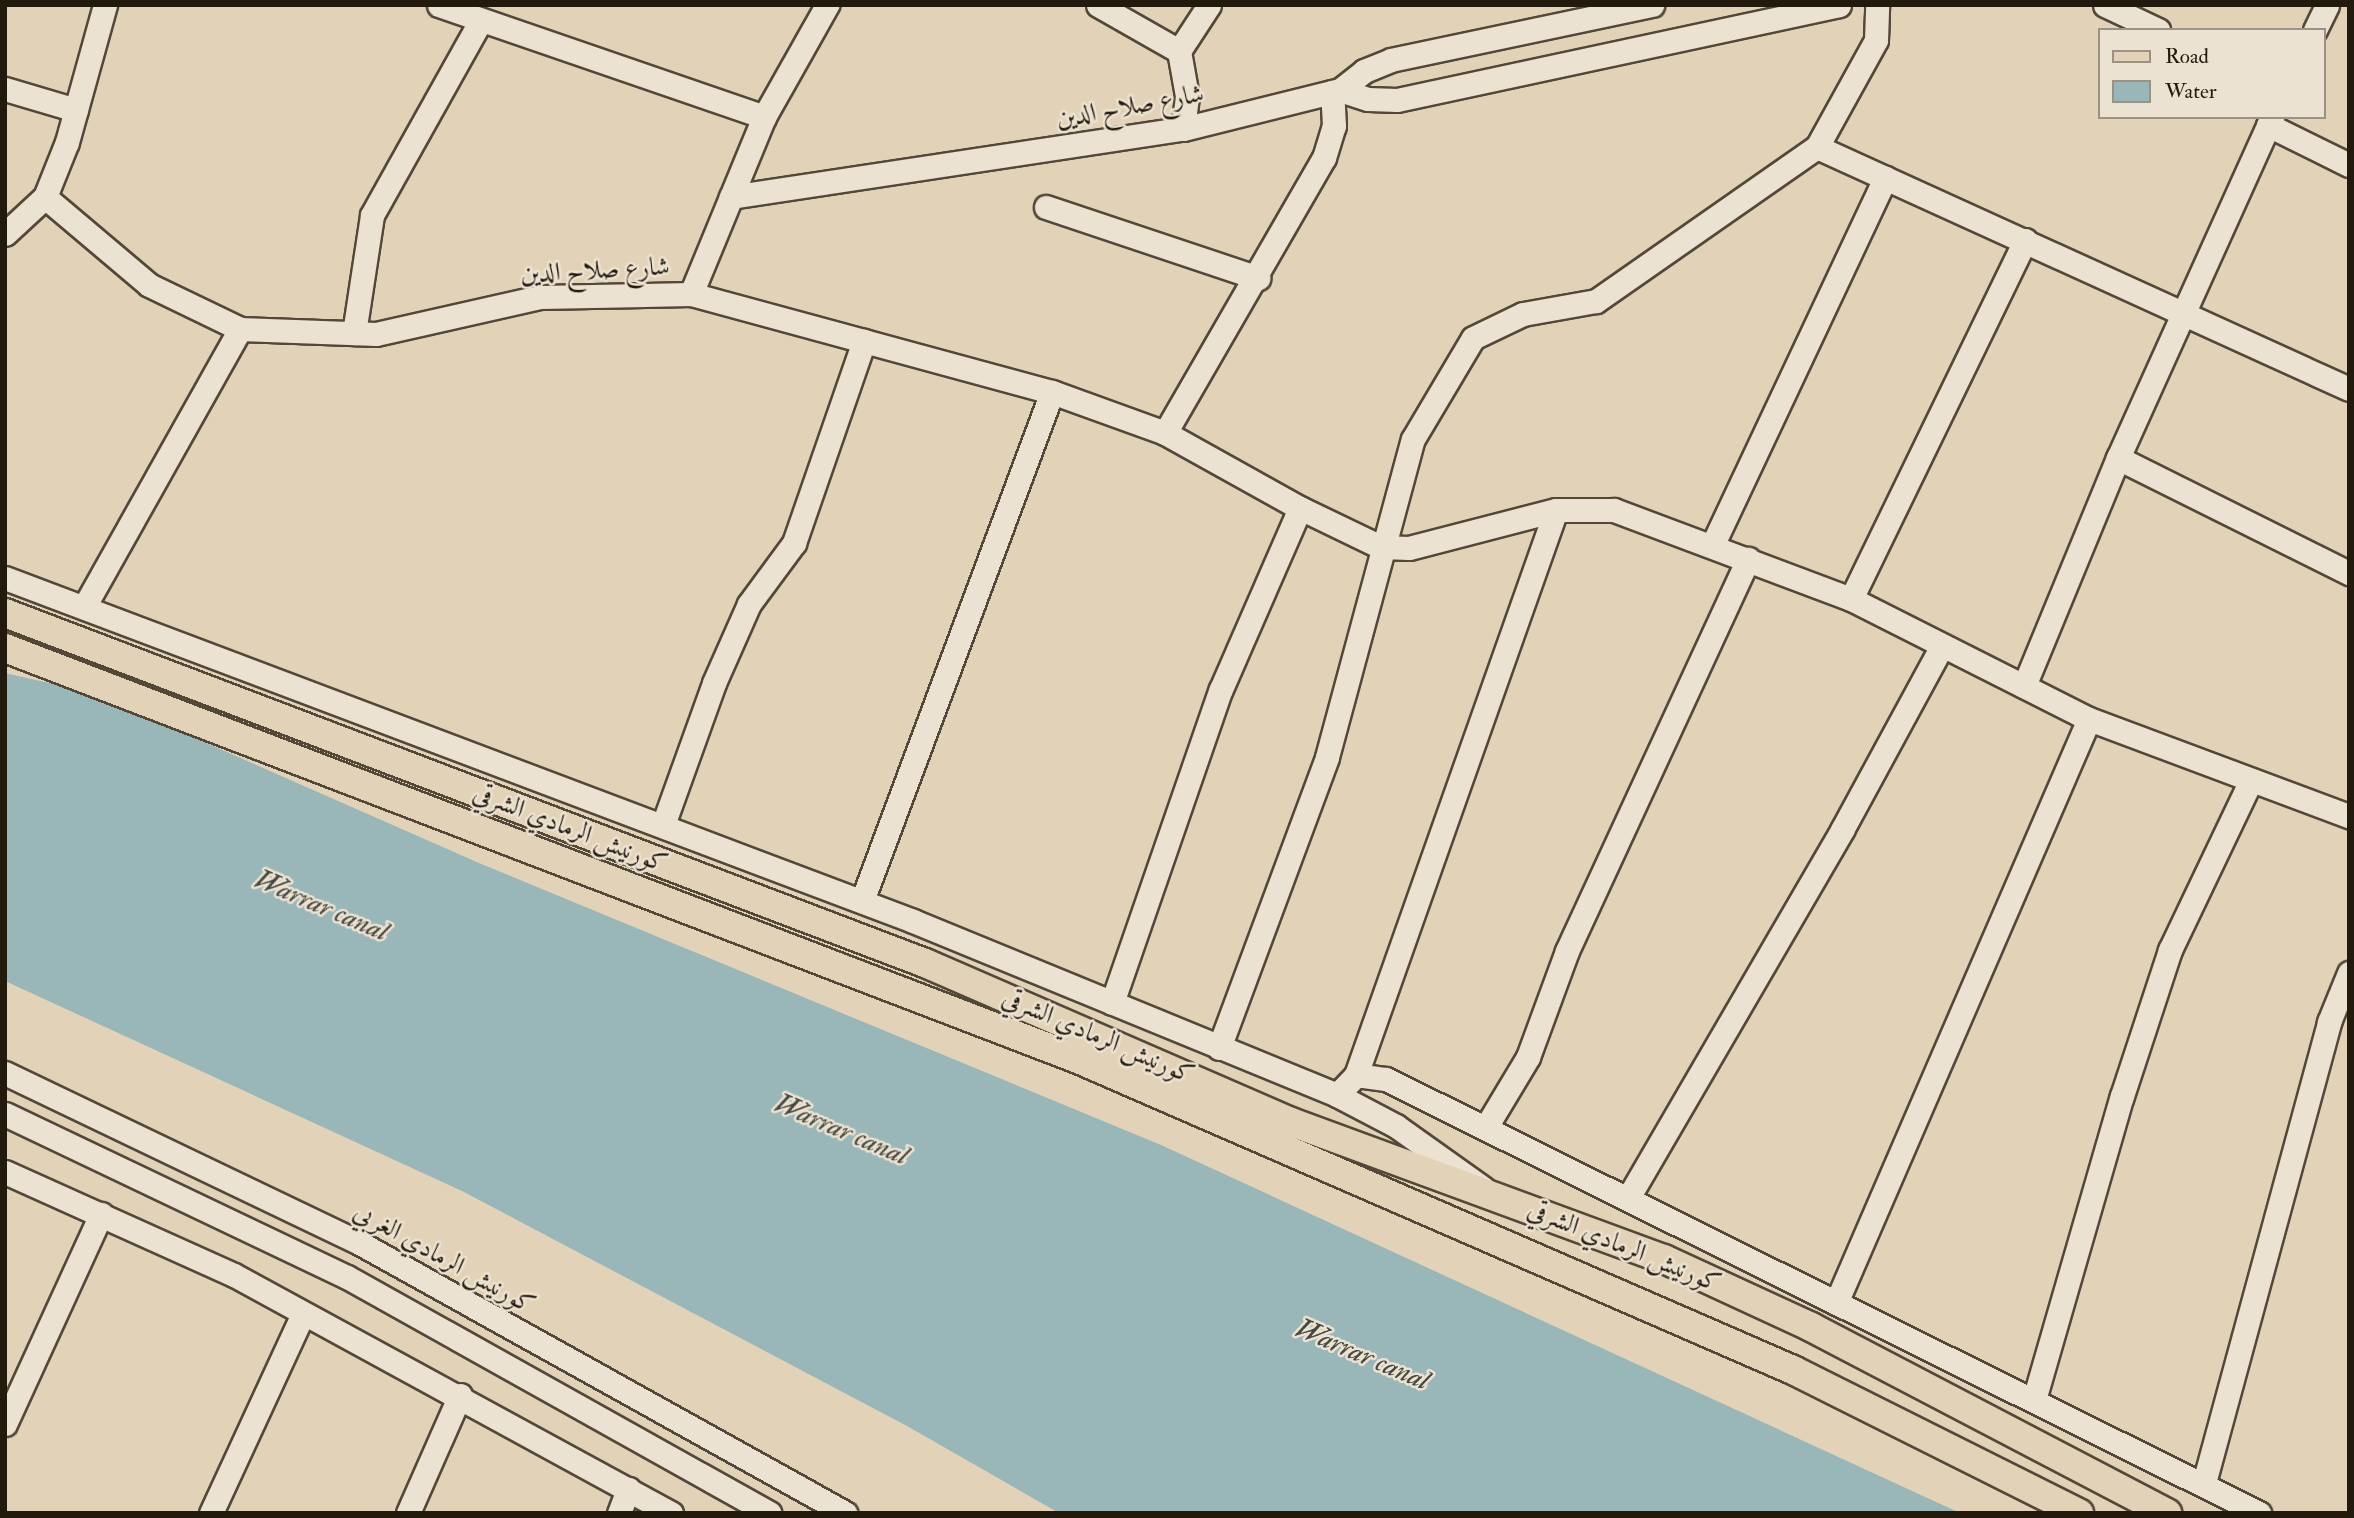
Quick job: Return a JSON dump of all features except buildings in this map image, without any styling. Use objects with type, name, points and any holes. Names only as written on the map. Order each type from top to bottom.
[{"type":"main road","name":"كورنيش الرمادي الشرقي","points":[[5,613],[925,963],[1291,1122],[1664,1259],[1811,1327],[2166,1513]]},
{"type":"main road","name":"كورنيش الرمادي الشرقي","points":[[5,648],[1078,1059],[1793,1370],[2079,1513]]},
{"type":"main road","points":[[1793,1370],[1811,1327]]},
{"type":"street","points":[[5,234],[45,197],[76,110],[105,5]]},
{"type":"street","points":[[731,197],[764,117],[827,5]]},
{"type":"street","points":[[1098,5],[1179,51]]},
{"type":"street","points":[[1183,129],[1187,96],[1179,51],[1209,5]]},
{"type":"street","name":"شارع صلاح الدين","points":[[45,197],[149,285],[240,329],[376,334],[540,297],[691,294],[731,197],[1183,129],[1336,91],[1364,71],[1391,60],[1652,5]]},
{"type":"street","name":"شارع صلاح الدين","points":[[1336,91],[1368,99],[1396,100],[1839,5]]},
{"type":"street","points":[[1219,1048],[1327,757],[1381,547],[1413,439],[1473,338],[1523,314],[1596,300],[1817,147],[1876,40],[1877,5]]},
{"type":"street","points":[[2105,5],[2154,28]]},
{"type":"street","points":[[2316,28],[2327,5]]},
{"type":"street","points":[[452,8],[764,117]]},
{"type":"street","points":[[354,333],[372,215],[481,20]]},
{"type":"street","points":[[5,89],[76,110]]},
{"type":"street","points":[[1165,433],[1258,278],[1327,150],[1334,126],[1336,91]]},
{"type":"street","points":[[2024,686],[2118,458],[2270,121],[2349,165]]},
{"type":"street","points":[[1817,147],[2184,311],[2349,389]]},
{"type":"street","points":[[1712,546],[1885,177]]},
{"type":"street","points":[[1046,208],[1258,278]]},
{"type":"street","points":[[1851,599],[2025,240]]},
{"type":"street","points":[[691,294],[1052,391],[1165,433],[1300,509],[1381,547],[1409,548],[1556,510],[1614,510],[1851,599],[2090,719],[2349,816]]},
{"type":"street","points":[[84,607],[240,329]]},
{"type":"street","points":[[663,825],[715,683],[750,604],[794,543],[864,341]]},
{"type":"street","points":[[862,901],[1052,391]]},
{"type":"street","points":[[2118,458],[2349,573]]},
{"type":"street","points":[[1112,1003],[1221,690],[1300,509]]},
{"type":"street","points":[[1337,1095],[1356,1075],[1556,510]]},
{"type":"street","points":[[1486,1128],[1528,1057],[1567,951],[1748,559]]},
{"type":"street","points":[[5,578],[862,901],[1337,1095],[1407,1133],[1491,1194]]},
{"type":"street","points":[[1628,1199],[1842,830],[1942,646]]},
{"type":"street","points":[[1836,1303],[2090,719]]},
{"type":"street","points":[[2034,1400],[2122,1096],[2170,950],[2251,780]]},
{"type":"street","points":[[2204,1483],[2329,1022],[2349,973]]},
{"type":"street","name":"كورنيش الرمادي الغربي","points":[[5,1073],[356,1241],[845,1513]]},
{"type":"street","points":[[1356,1075],[1386,1079],[2204,1483],[2259,1513]]},
{"type":"street","points":[[5,1114],[347,1277],[770,1513]]},
{"type":"street","points":[[5,1172],[234,1275],[460,1395],[671,1513]]},
{"type":"street","points":[[5,1424],[101,1214]]},
{"type":"street","points":[[211,1513],[303,1314]]},
{"type":"street","points":[[408,1513],[460,1395]]},
{"type":"street","points":[[619,1513],[628,1489]]},
{"type":"water","name":"Warrar canal","points":[[5,673],[93,693],[479,863],[1161,1145],[1960,1513],[1059,1513],[907,1426],[462,1191],[5,981]]}]
